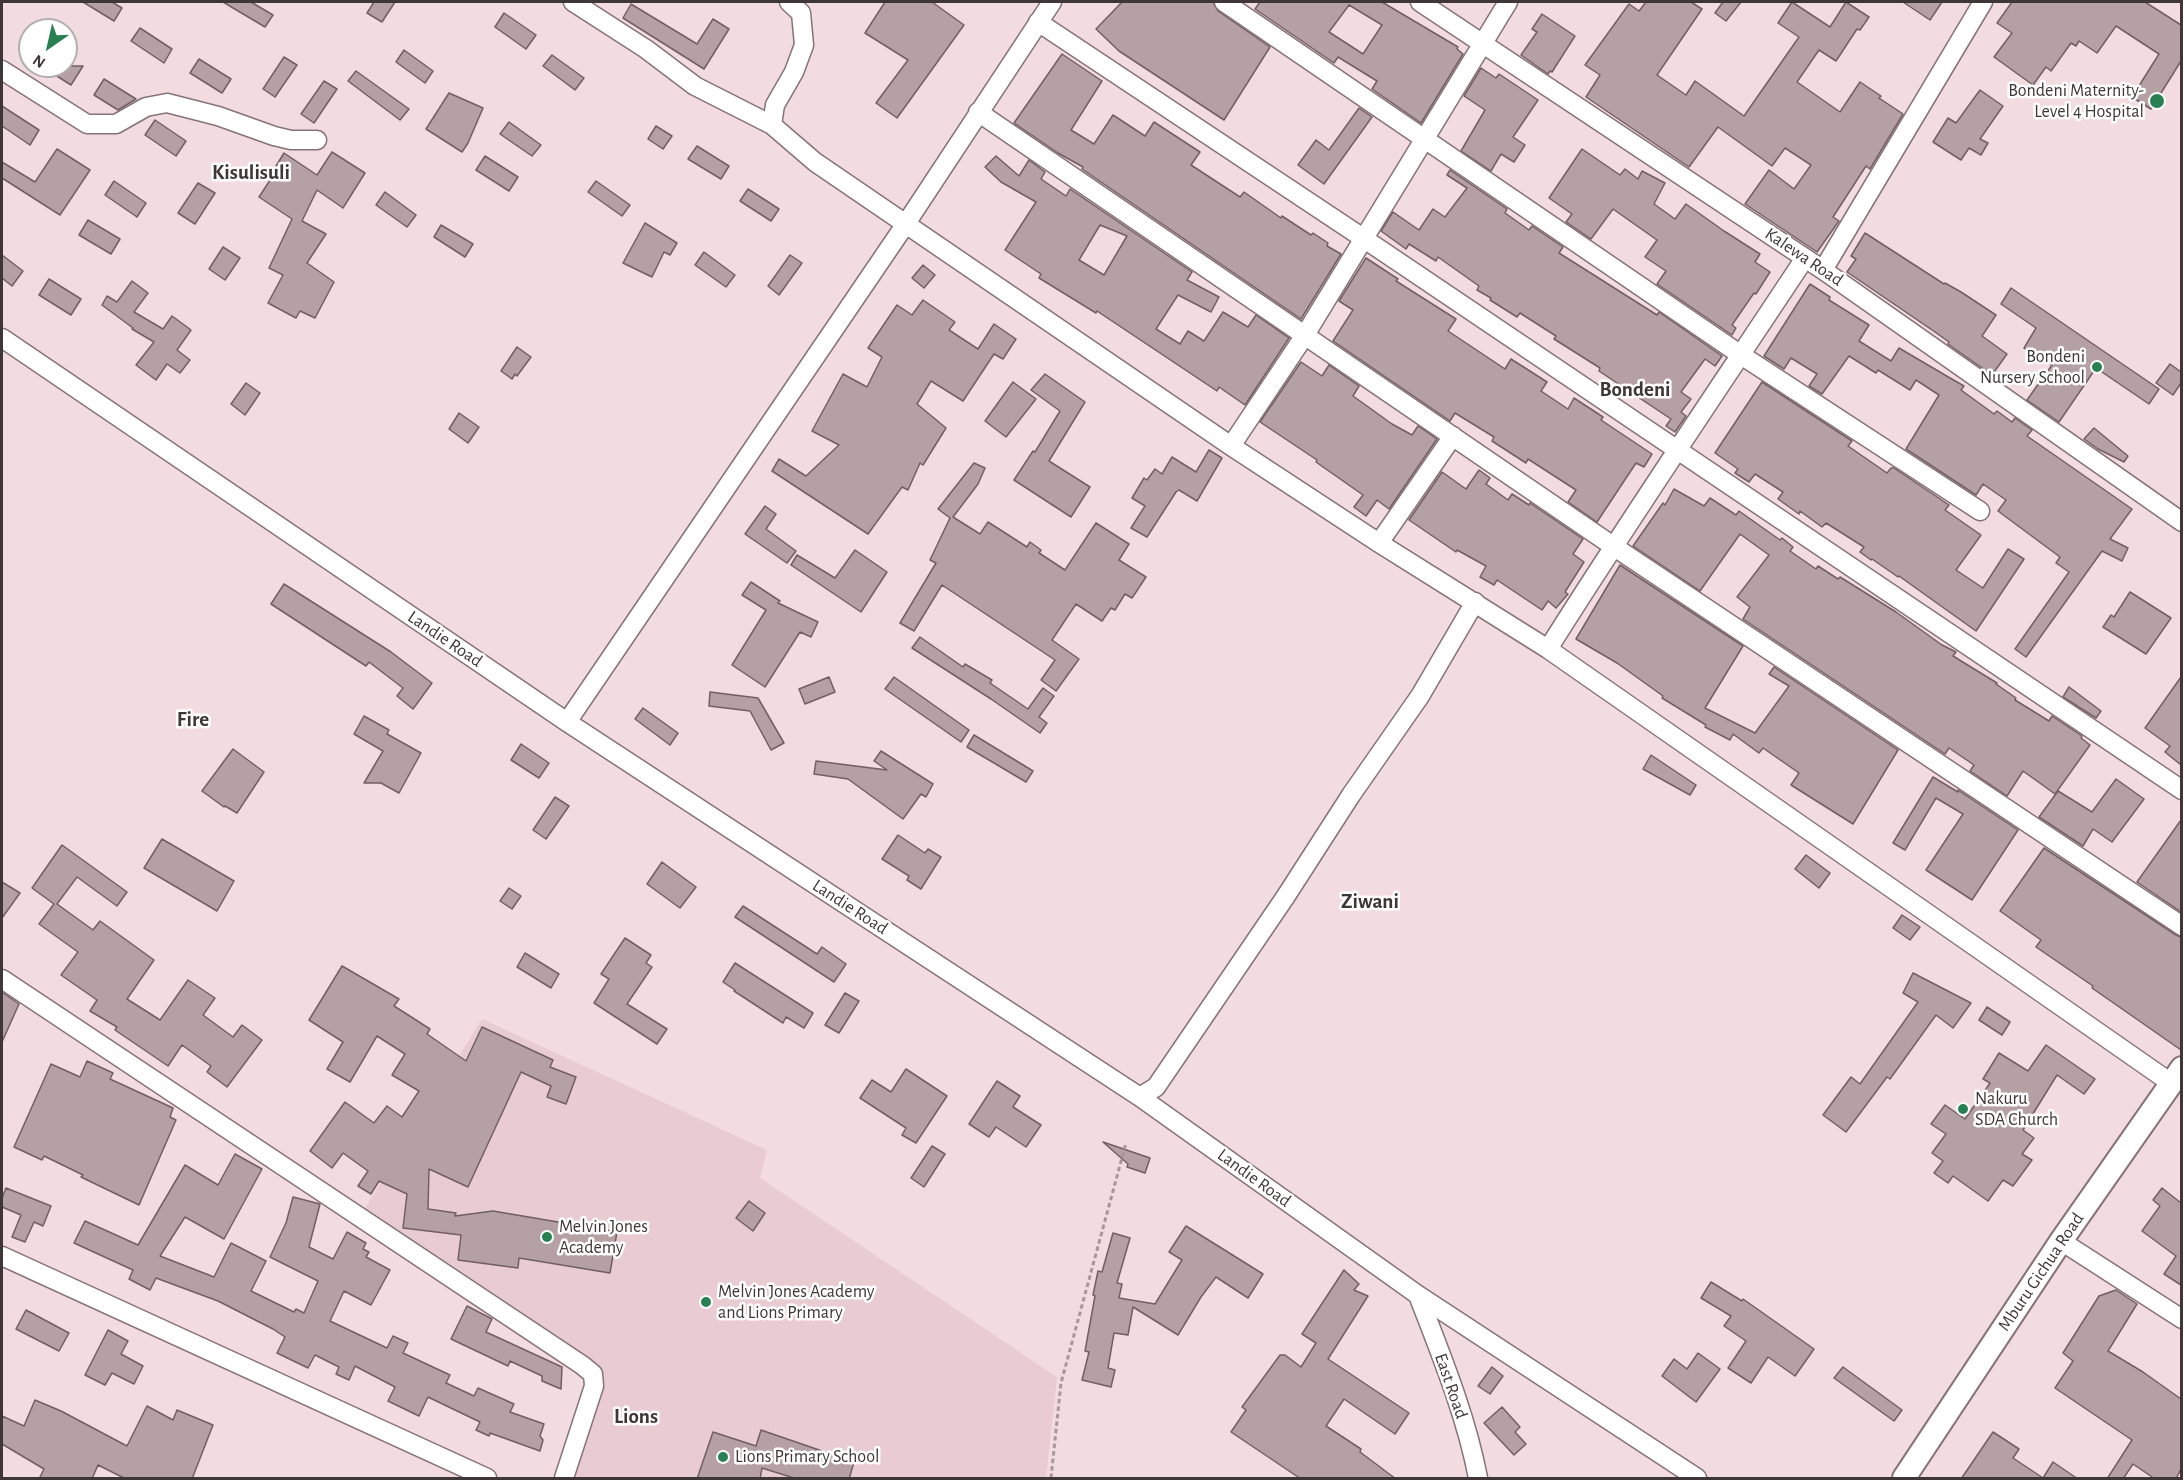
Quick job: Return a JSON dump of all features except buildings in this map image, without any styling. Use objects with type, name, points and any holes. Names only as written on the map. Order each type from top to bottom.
[{"type":"street","points":[[573,2],[646,49],[694,86],[772,125],[815,162],[905,225],[1231,446],[1379,543],[1548,649],[2176,1075]]},
{"type":"street","points":[[772,125],[775,105],[794,72],[804,45],[801,14],[789,2]]},
{"type":"street","points":[[567,722],[905,225],[1052,2]]},
{"type":"street","points":[[1224,2],[1741,355],[1980,511]]},
{"type":"street","name":"Kalewa Road","points":[[1420,2],[1823,270],[2181,522]]},
{"type":"street","points":[[1231,446],[1305,335],[1508,2]]},
{"type":"street","points":[[1823,270],[1983,2]]},
{"type":"street","points":[[1038,22],[1364,238],[2181,790]]},
{"type":"street","points":[[2,70],[87,124],[116,124],[146,107],[167,103],[218,116],[274,136],[291,140],[316,140]]},
{"type":"street","points":[[978,112],[1613,546],[2181,926]]},
{"type":"street","points":[[1548,649],[1613,546],[1805,258]]},
{"type":"street","name":"Landie Road","points":[[2,338],[567,722],[1140,1097],[1418,1295],[1697,1479]]},
{"type":"street","points":[[1379,543],[1454,436]]},
{"type":"street","points":[[1140,1097],[1156,1087],[1420,696],[1475,602]]},
{"type":"street","points":[[2,979],[592,1374],[594,1386],[564,1479]]},
{"type":"street","name":"Mburu Gichua Road","points":[[1906,1478],[2061,1241],[2176,1075]]},
{"type":"street","points":[[2061,1241],[2181,1319]]},
{"type":"street","points":[[2,1256],[487,1479]]},
{"type":"street","name":"East Road","points":[[1418,1295],[1449,1377],[1473,1451],[1478,1479]]},
{"type":"path","points":[[1051,1479],[1062,1383],[1126,1143]]},
{"type":"shaded area","name":"Melvin Jones Academy and Lions Primary","points":[[482,1019],[767,1150],[760,1178],[1057,1377],[1046,1478],[554,1478],[591,1384],[354,1226]]},
{"type":"place","name":"Bondeni Maternity- Level 4 Hospital","points":[[2157,101]]},
{"type":"place","name":"Bondeni Nursery School","points":[[2097,367]]},
{"type":"place","name":"Nakuru SDA Church","points":[[1963,1109]]},
{"type":"place","name":"Melvin Jones Academy","points":[[547,1237]]},
{"type":"place","name":"Melvin Jones Academy and Lions Primary","points":[[706,1302]]},
{"type":"place","name":"Lions Primary School","points":[[723,1457]]},
{"type":"district","name":"Kisulisuli","points":[[251,173]]},
{"type":"district","name":"Bondeni","points":[[1635,390]]},
{"type":"district","name":"Fire","points":[[193,720]]},
{"type":"district","name":"Ziwani","points":[[1370,902]]},
{"type":"district","name":"Lions","points":[[636,1417]]}]
